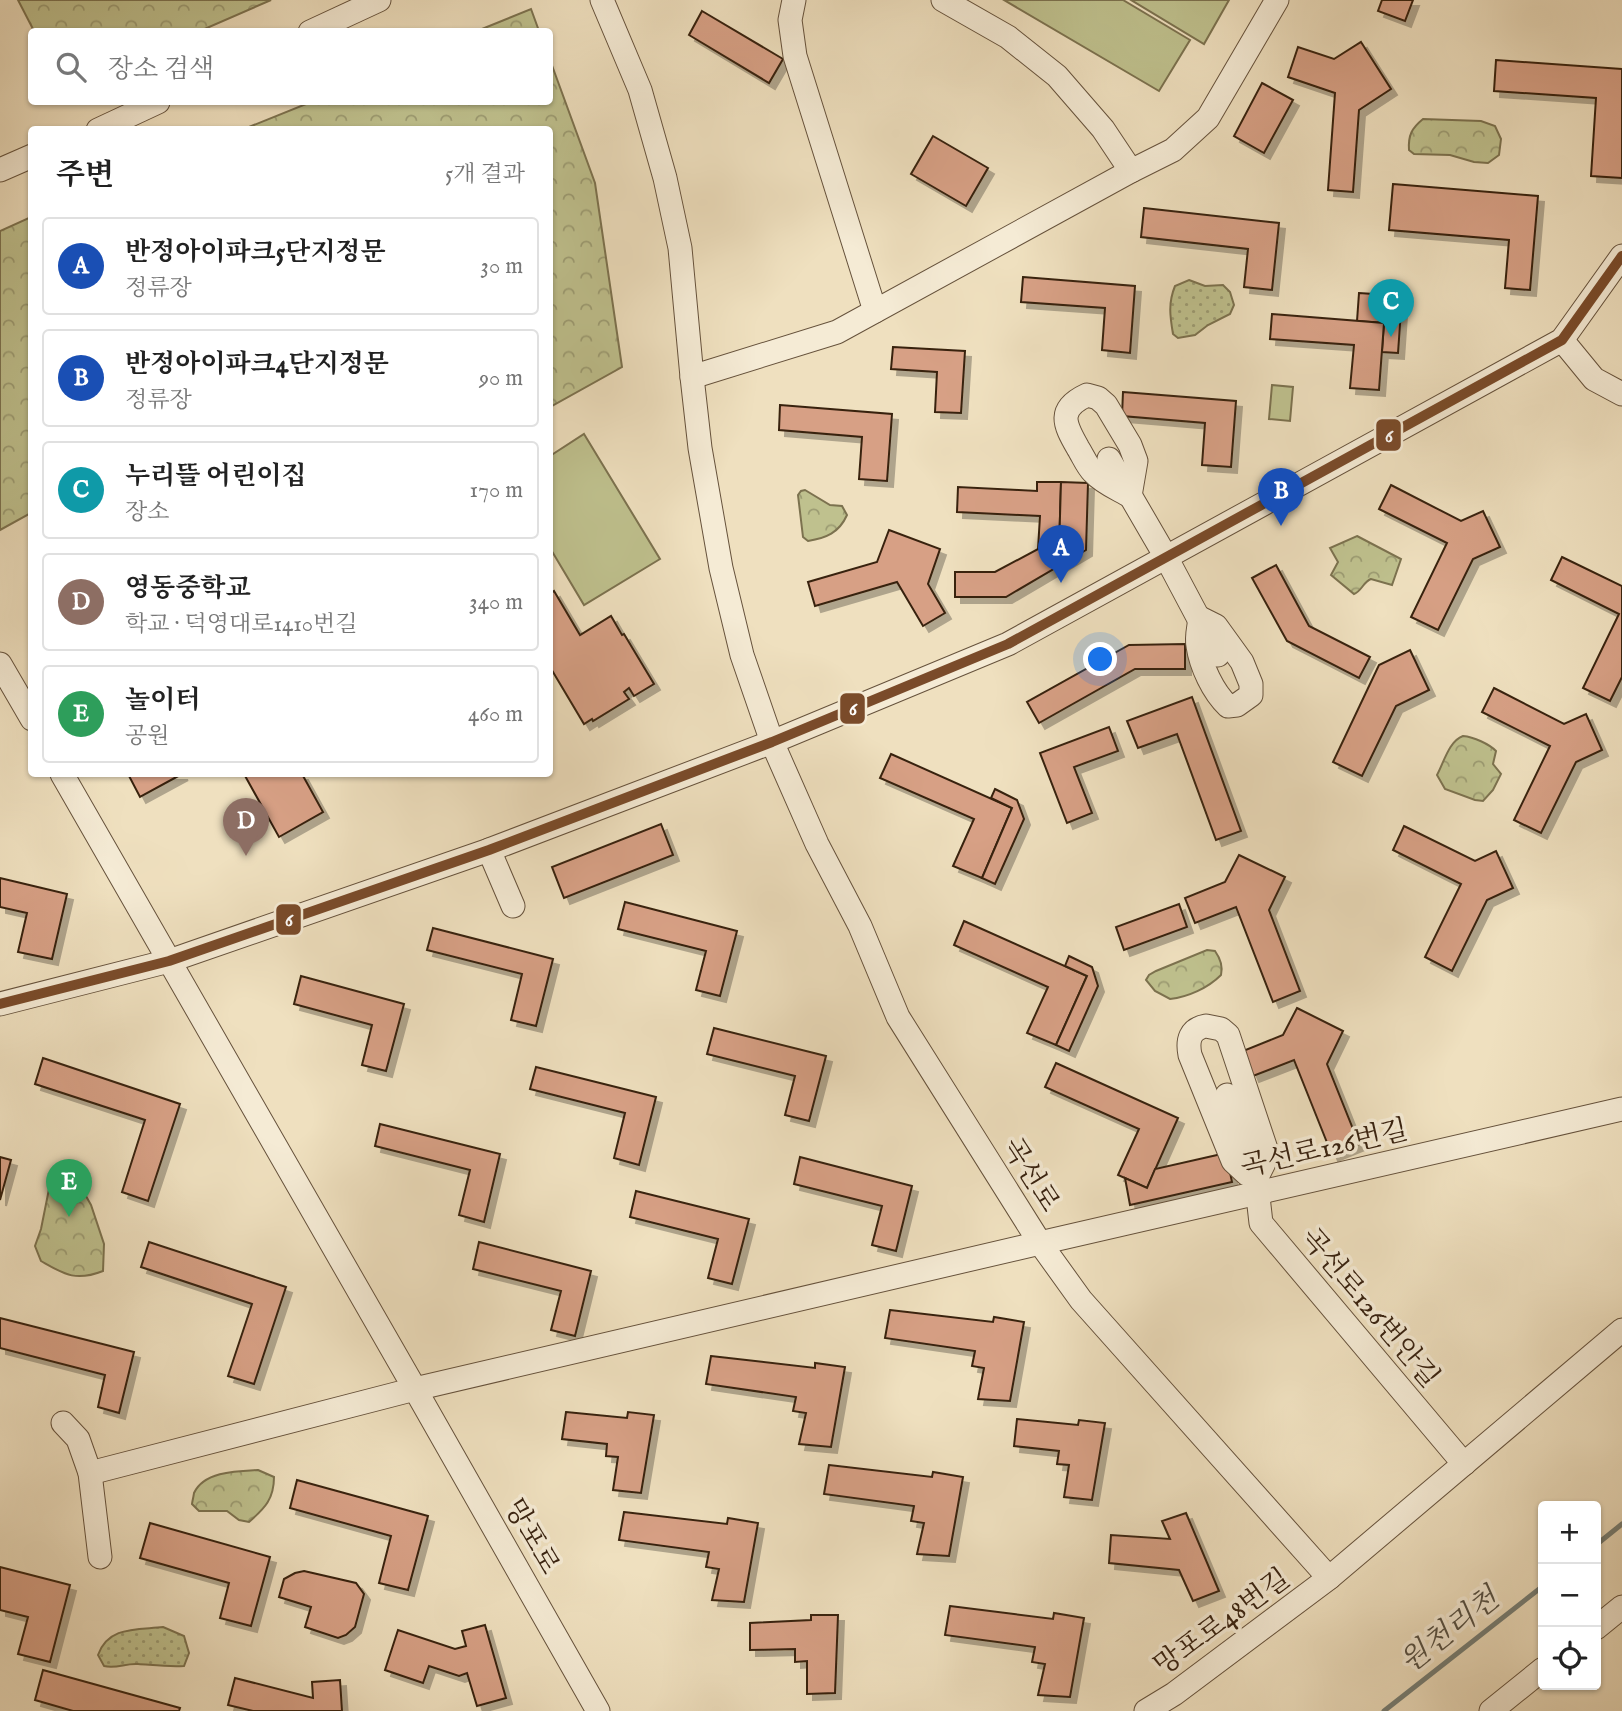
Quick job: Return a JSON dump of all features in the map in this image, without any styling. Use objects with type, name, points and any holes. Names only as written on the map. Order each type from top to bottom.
[{"type":"street","points":[[319,28],[379,0]]},
{"type":"street","name":"곡선로","points":[[602,0],[640,90],[665,178],[680,248],[699,448],[721,568],[742,656],[772,742],[817,844],[860,926],[898,1017],[1040,1243],[1081,1300],[1329,1578]]},
{"type":"street","points":[[794,0],[790,20],[795,56],[875,311]]},
{"type":"street","points":[[943,0],[1008,37],[1057,76],[1103,129],[1131,171]]},
{"type":"street","points":[[692,377],[837,332],[1173,150],[1208,118],[1277,0]]},
{"type":"street","points":[[107,126],[152,105]]},
{"type":"street","points":[[0,170],[28,158]]},
{"type":"street","points":[[0,1004],[169,961],[489,850],[772,742],[1008,644],[1562,340],[1622,256]]},
{"type":"street","points":[[1562,340],[1594,379],[1622,394]]},
{"type":"street","points":[[1109,459],[1200,618],[1218,655]]},
{"type":"street","points":[[0,664],[28,712]]},
{"type":"street","name":"망포로","points":[[64,777],[598,1711]]},
{"type":"street","points":[[489,850],[513,906]]},
{"type":"street","points":[[1213,1026],[1228,1035],[1267,1152],[1258,1188],[1233,1161],[1190,1055],[1189,1038],[1199,1027],[1213,1026]]},
{"type":"street","name":"곡선로126번안길","points":[[1227,1095],[1258,1188],[1261,1223],[1464,1464]]},
{"type":"street","name":"곡선로126번길","points":[[90,1474],[415,1389],[1040,1243],[1258,1188],[1622,1109]]},
{"type":"street","points":[[1329,1578],[1622,1330]]},
{"type":"street","points":[[64,1423],[78,1439],[90,1474],[100,1557]]},
{"type":"street","name":"망포로48번길","points":[[1146,1711],[1174,1694],[1329,1578]]},
{"type":"street","points":[[1597,1627],[1622,1607]]},
{"type":"street","points":[[1491,1711],[1538,1673]]},
{"type":"green space","points":[[18,0],[271,0],[207,28],[32,28]]},
{"type":"green space","points":[[1004,0],[1123,0],[1190,40],[1159,91]]},
{"type":"green space","points":[[1131,0],[1229,0],[1204,44]]},
{"type":"green space","points":[[531,9],[538,28],[484,28]]},
{"type":"green space","points":[[553,68],[595,183],[622,367],[553,405],[553,126],[251,126],[304,105],[553,105]]},
{"type":"green space","points":[[1423,119],[1481,121],[1495,126],[1501,139],[1499,155],[1488,163],[1450,155],[1414,154],[1409,150],[1410,136]]},
{"type":"green space","points":[[28,218],[28,515],[0,530],[0,231]]},
{"type":"green space","points":[[1189,280],[1205,286],[1223,285],[1230,292],[1234,305],[1230,314],[1195,335],[1178,338],[1173,334],[1171,298],[1175,286]]},
{"type":"green space","points":[[1272,385],[1293,387],[1290,421],[1269,419]]},
{"type":"green space","points":[[584,434],[660,559],[584,605],[553,553],[553,454]]},
{"type":"green space","points":[[805,490],[830,505],[842,506],[847,515],[831,534],[808,541],[803,537],[798,495]]},
{"type":"green space","points":[[1357,536],[1401,559],[1392,585],[1371,579],[1354,594],[1331,575],[1338,562],[1330,548]]},
{"type":"green space","points":[[1463,736],[1481,741],[1496,751],[1493,764],[1501,774],[1493,790],[1483,801],[1445,789],[1437,775],[1450,747]]},
{"type":"green space","points":[[1207,950],[1217,954],[1221,975],[1197,991],[1170,999],[1155,991],[1146,980],[1156,971]]},
{"type":"green space","points":[[60,1169],[73,1173],[91,1205],[104,1244],[103,1271],[85,1276],[70,1275],[41,1261],[35,1246],[52,1174]]},
{"type":"green space","points":[[258,1470],[274,1477],[274,1485],[267,1502],[249,1522],[239,1520],[227,1511],[199,1511],[192,1504],[194,1493],[205,1480],[222,1474]]},
{"type":"green space","points":[[163,1627],[184,1636],[189,1653],[184,1666],[133,1664],[109,1667],[104,1666],[98,1655],[116,1634]]},
{"type":"building","points":[[1382,0],[1413,0],[1405,21],[1378,11]]},
{"type":"building","points":[[702,11],[783,59],[769,83],[689,35]]},
{"type":"building","points":[[1361,42],[1391,89],[1359,110],[1353,192],[1328,190],[1335,93],[1288,77],[1298,47],[1334,59]]},
{"type":"building","points":[[1496,60],[1622,69],[1622,178],[1591,176],[1596,98],[1494,91]]},
{"type":"building","points":[[1262,83],[1293,100],[1264,153],[1234,136]]},
{"type":"building","points":[[933,136],[988,168],[966,206],[911,174]]},
{"type":"building","points":[[1393,184],[1538,196],[1530,290],[1505,288],[1509,240],[1389,230]]},
{"type":"building","points":[[1144,208],[1279,223],[1272,290],[1244,287],[1248,249],[1141,237]]},
{"type":"building","points":[[1023,277],[1135,286],[1130,353],[1102,350],[1105,308],[1021,302]]},
{"type":"building","points":[[1359,293],[1402,296],[1398,353],[1382,352],[1384,323],[1357,321]]},
{"type":"building","points":[[1272,314],[1384,323],[1379,390],[1350,388],[1354,345],[1270,339]]},
{"type":"building","points":[[893,347],[965,351],[961,413],[935,412],[937,372],[891,369]]},
{"type":"building","points":[[1123,392],[1236,401],[1231,467],[1202,465],[1205,423],[1122,416]]},
{"type":"building","points":[[780,405],[892,414],[887,481],[859,479],[862,437],[779,430]]},
{"type":"building","points":[[1037,482],[1061,482],[1059,550],[1038,549],[1040,516],[957,512],[958,487],[1037,491]]},
{"type":"building","points":[[1061,482],[1088,483],[1086,550],[1006,597],[955,597],[955,572],[995,572],[1038,549],[1059,550]]},
{"type":"building","points":[[1391,485],[1461,521],[1483,511],[1500,547],[1473,559],[1438,630],[1411,617],[1447,543],[1379,509]]},
{"type":"building","points":[[889,530],[940,549],[928,584],[945,613],[923,626],[897,582],[815,606],[808,582],[877,562]]},
{"type":"building","points":[[1562,557],[1622,586],[1622,677],[1610,701],[1583,688],[1619,614],[1551,580]]},
{"type":"building","points":[[1276,565],[1309,626],[1370,657],[1359,678],[1287,641],[1252,578]]},
{"type":"building","points":[[553,592],[580,635],[611,616],[654,684],[634,696],[629,688],[624,692],[629,699],[584,724],[553,672]]},
{"type":"building","points":[[1185,644],[1185,669],[1135,669],[1039,723],[1027,702],[1129,645]]},
{"type":"building","points":[[1410,650],[1429,690],[1396,706],[1362,776],[1333,762],[1379,665]]},
{"type":"building","points":[[1494,688],[1564,724],[1586,714],[1602,750],[1576,762],[1541,833],[1514,820],[1550,746],[1482,712]]},
{"type":"building","points":[[1192,697],[1241,831],[1216,840],[1177,734],[1138,748],[1127,721]]},
{"type":"building","points":[[1109,727],[1118,751],[1074,767],[1092,813],[1067,823],[1040,753]]},
{"type":"building","points":[[891,754],[1012,808],[982,878],[953,866],[974,819],[880,778]]},
{"type":"building","points":[[130,777],[177,777],[140,797]]},
{"type":"building","points":[[246,777],[304,777],[323,812],[279,837]]},
{"type":"building","points":[[995,789],[1017,800],[1024,819],[995,884],[982,878],[1012,808],[991,798]]},
{"type":"building","points":[[661,824],[673,855],[564,898],[552,867]]},
{"type":"building","points":[[1404,826],[1475,861],[1496,851],[1513,888],[1487,900],[1452,971],[1425,957],[1461,884],[1393,850]]},
{"type":"building","points":[[1239,855],[1285,877],[1269,910],[1300,991],[1273,1002],[1236,907],[1195,923],[1185,898],[1225,882]]},
{"type":"building","points":[[0,878],[67,894],[52,959],[18,952],[27,913],[0,907]]},
{"type":"building","points":[[625,902],[737,931],[720,996],[696,990],[706,951],[618,929]]},
{"type":"building","points":[[1179,904],[1187,927],[1124,950],[1116,927]]},
{"type":"building","points":[[964,921],[1087,976],[1056,1045],[1027,1033],[1048,987],[954,945]]},
{"type":"building","points":[[433,928],[553,959],[536,1026],[511,1020],[522,974],[427,950]]},
{"type":"building","points":[[1069,956],[1092,967],[1098,986],[1069,1051],[1056,1045],[1087,976],[1065,966]]},
{"type":"building","points":[[301,976],[404,1004],[386,1071],[362,1065],[372,1025],[294,1004]]},
{"type":"building","points":[[1297,1008],[1343,1031],[1327,1064],[1359,1144],[1332,1155],[1294,1060],[1253,1076],[1243,1051],[1283,1035]]},
{"type":"building","points":[[714,1028],[826,1056],[809,1121],[785,1115],[795,1076],[707,1054]]},
{"type":"building","points":[[43,1058],[180,1104],[148,1201],[122,1192],[145,1120],[35,1084]]},
{"type":"building","points":[[1056,1063],[1178,1118],[1147,1188],[1118,1175],[1139,1129],[1045,1087]]},
{"type":"building","points":[[536,1067],[656,1097],[639,1165],[614,1158],[625,1113],[530,1089]]},
{"type":"building","points":[[380,1124],[500,1154],[484,1222],[459,1215],[470,1170],[375,1146]]},
{"type":"building","points":[[1226,1153],[1232,1182],[1130,1205],[1125,1178],[1147,1188],[1155,1169]]},
{"type":"building","points":[[0,1157],[11,1160],[0,1200]]},
{"type":"building","points":[[800,1157],[912,1186],[896,1251],[872,1245],[882,1206],[794,1184]]},
{"type":"building","points":[[636,1191],[749,1219],[732,1284],[708,1278],[718,1239],[630,1217]]},
{"type":"building","points":[[149,1242],[286,1287],[254,1384],[228,1376],[252,1304],[141,1267]]},
{"type":"building","points":[[479,1242],[591,1271],[575,1336],[551,1330],[561,1291],[473,1269]]},
{"type":"building","points":[[890,1310],[993,1322],[994,1317],[1024,1322],[1010,1401],[978,1399],[984,1368],[972,1366],[975,1351],[885,1338]]},
{"type":"building","points":[[0,1318],[134,1352],[119,1413],[98,1407],[105,1375],[0,1348]]},
{"type":"building","points":[[711,1356],[815,1368],[815,1363],[845,1367],[831,1447],[799,1444],[806,1413],[793,1411],[796,1397],[706,1384]]},
{"type":"building","points":[[566,1412],[627,1418],[628,1412],[654,1415],[641,1493],[613,1490],[618,1457],[606,1456],[607,1444],[562,1439]]},
{"type":"building","points":[[1017,1419],[1078,1425],[1079,1420],[1105,1423],[1092,1500],[1064,1497],[1069,1465],[1057,1464],[1059,1451],[1014,1446]]},
{"type":"building","points":[[829,1465],[932,1477],[933,1472],[963,1477],[949,1556],[917,1554],[924,1523],[911,1521],[914,1506],[824,1494]]},
{"type":"building","points":[[297,1480],[428,1516],[408,1590],[379,1583],[391,1536],[290,1508]]},
{"type":"building","points":[[624,1512],[727,1524],[728,1518],[758,1523],[744,1602],[712,1600],[719,1569],[706,1567],[709,1552],[619,1540]]},
{"type":"building","points":[[1186,1513],[1219,1591],[1193,1601],[1179,1570],[1109,1563],[1111,1535],[1170,1539],[1162,1521]]},
{"type":"building","points":[[150,1523],[270,1557],[251,1626],[220,1618],[229,1583],[140,1558]]},
{"type":"building","points":[[0,1567],[70,1585],[50,1662],[18,1654],[28,1617],[0,1610]]},
{"type":"building","points":[[304,1571],[356,1583],[364,1594],[355,1627],[346,1635],[338,1638],[305,1627],[311,1607],[279,1597],[284,1579]]},
{"type":"building","points":[[950,1606],[1053,1619],[1054,1613],[1084,1618],[1070,1697],[1038,1695],[1045,1664],[1032,1662],[1035,1647],[945,1635]]},
{"type":"building","points":[[811,1615],[838,1615],[835,1693],[807,1694],[807,1661],[795,1662],[795,1649],[750,1650],[750,1623],[811,1620]]},
{"type":"building","points":[[485,1625],[506,1698],[477,1706],[467,1673],[459,1676],[429,1666],[423,1683],[385,1670],[398,1630],[455,1649],[466,1646],[462,1631]]},
{"type":"building","points":[[43,1670],[180,1708],[179,1711],[73,1711],[35,1700]]},
{"type":"building","points":[[235,1678],[313,1698],[312,1682],[340,1680],[342,1711],[253,1711],[228,1705]]},
{"type":"waterway","name":"원천리천","points":[[1601,1541],[1622,1524]]},
{"type":"waterway","name":"원천리천","points":[[1384,1711],[1538,1590]]},
{"type":"transit line","name":"6","points":[[0,1004],[169,961],[489,850],[772,742],[1008,644],[1562,340],[1622,256]]},
{"type":"place","name":"누리뜰 어린이집","points":[[1391,337]]},
{"type":"place","name":"반정아이파크4단지정문","points":[[1281,526]]},
{"type":"place","name":"반정아이파크5단지정문","points":[[1061,583]]},
{"type":"place","name":"영동중학교","points":[[246,856]]},
{"type":"place","name":"놀이터","points":[[69,1217]]}]
